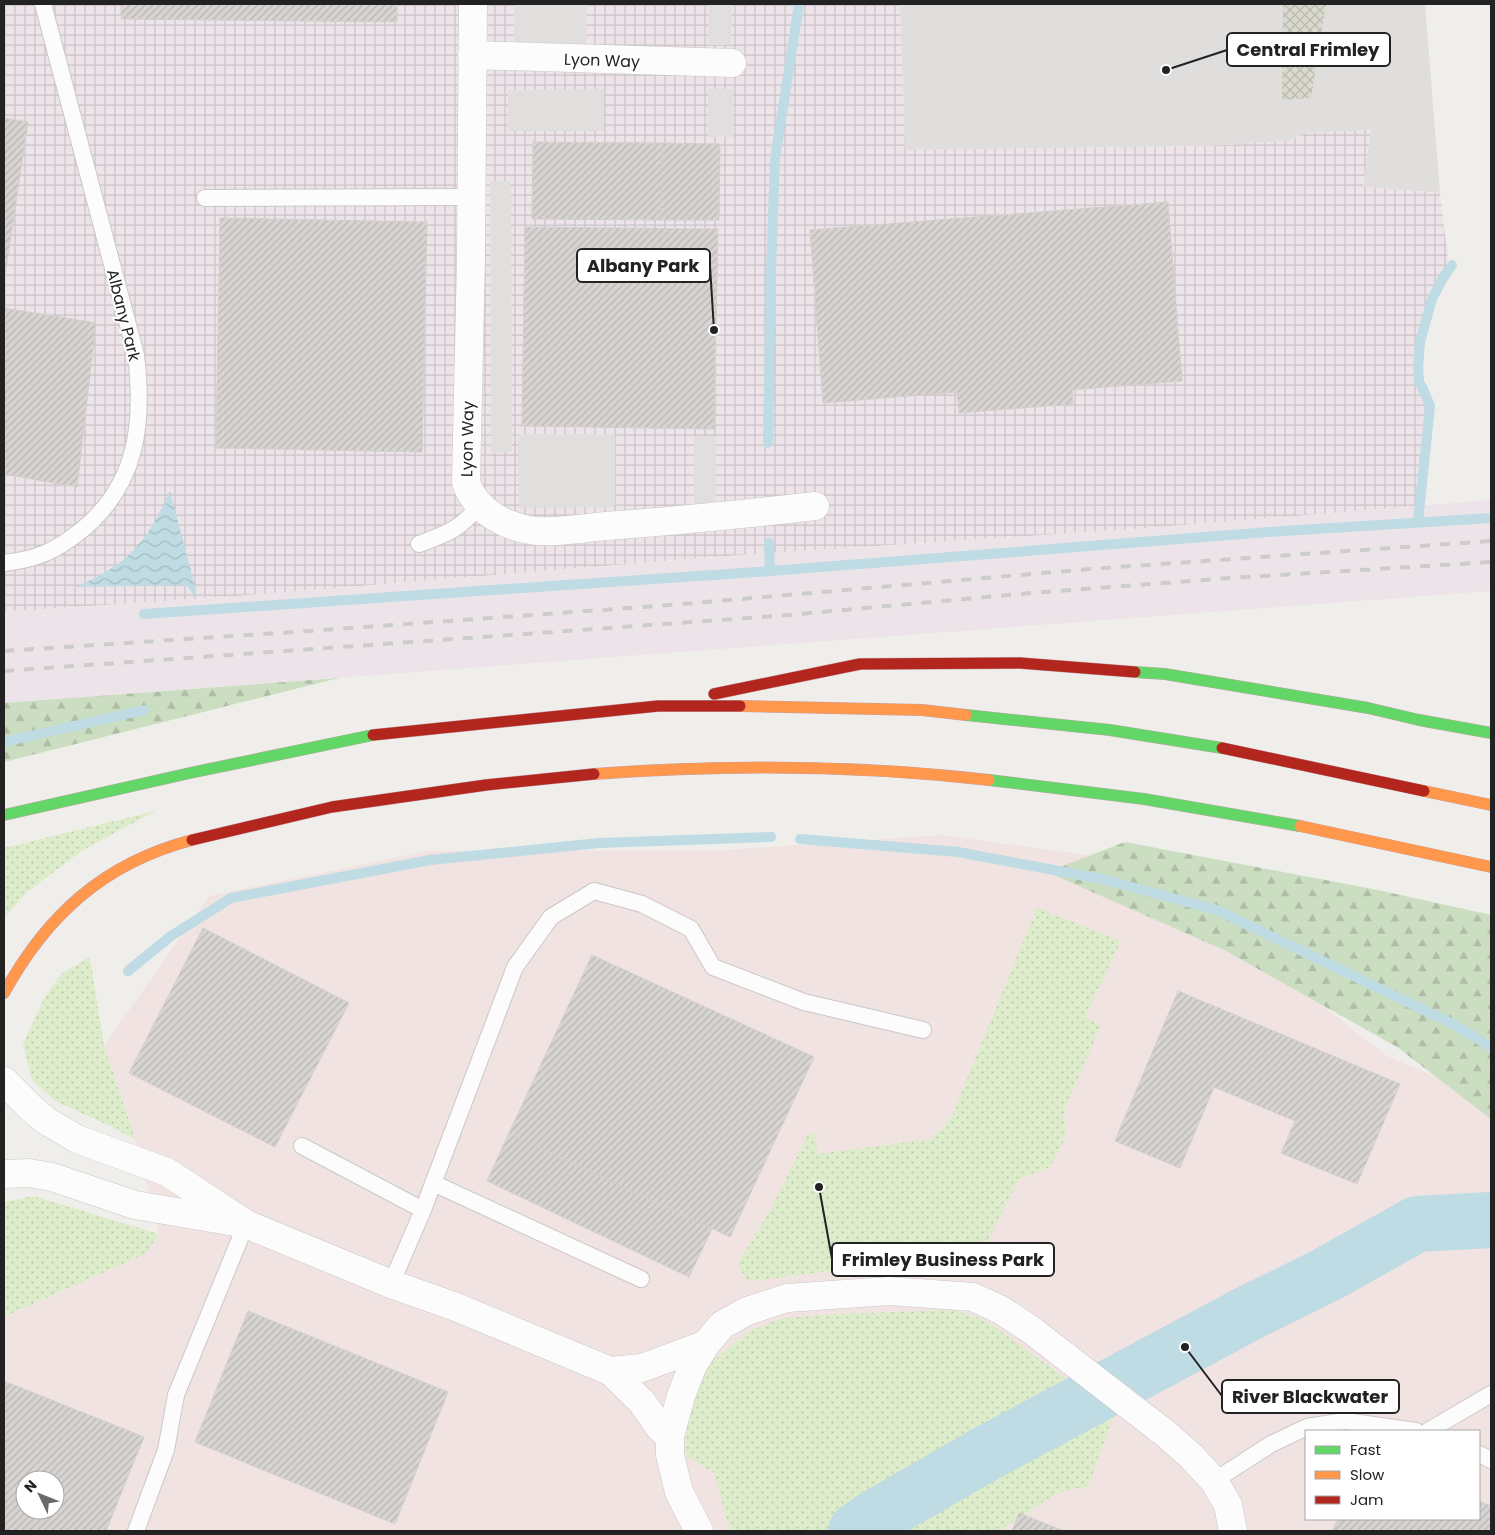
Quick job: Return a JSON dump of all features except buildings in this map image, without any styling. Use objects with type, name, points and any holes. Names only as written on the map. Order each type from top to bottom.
[{"type":"highway","points":[[658,706],[860,664],[1020,663],[1165,674],[1368,708],[1419,720],[1491,733]]},
{"type":"highway","points":[[4,815],[190,773],[384,733],[658,706],[794,706],[922,710],[1110,730],[1238,751],[1491,806]]},
{"type":"highway","points":[[4,993],[30,948],[58,915],[122,867],[158,850],[315,810],[441,790],[569,774],[698,768],[788,767],[896,771],[989,780],[1105,792],[1224,812],[1359,837],[1491,867]]},
{"type":"street","name":"Lyon Way","points":[[472,4],[466,483],[470,495],[480,506],[496,518],[508,524],[533,531],[654,523],[815,506]]},
{"type":"street","name":"Lyon Way","points":[[472,55],[732,63]]},
{"type":"street","points":[[4,1081],[45,1120],[77,1139],[167,1172],[246,1224],[610,1371],[642,1402],[660,1428],[670,1436]]},
{"type":"street","points":[[4,1174],[29,1173],[52,1177],[135,1205],[246,1224]]},
{"type":"street","points":[[699,1531],[679,1492],[670,1455],[670,1436],[681,1396],[693,1365],[706,1344],[722,1325],[747,1311],[787,1298],[889,1291],[973,1297],[1001,1310],[1030,1329],[1166,1434],[1191,1456],[1214,1481],[1228,1505],[1233,1531]]},
{"type":"street","points":[[610,1371],[642,1368],[706,1344]]},
{"type":"lane","name":"Albany Park","points":[[4,563],[22,561],[46,554],[68,541],[107,506],[127,471],[138,423],[139,378],[134,347],[43,4]]},
{"type":"lane","points":[[204,198],[471,197]]},
{"type":"lane","points":[[419,544],[454,530],[469,519],[480,506]]},
{"type":"lane","points":[[391,1284],[423,1210],[515,967],[551,917],[594,891],[642,904],[691,929],[713,967],[804,1002],[923,1030]]},
{"type":"lane","points":[[302,1146],[423,1210]]},
{"type":"lane","points":[[433,1183],[641,1279]]},
{"type":"lane","points":[[136,1531],[166,1450],[176,1395],[246,1224]]},
{"type":"lane","points":[[1430,1430],[1491,1394]]},
{"type":"lane","points":[[1214,1481],[1271,1444],[1307,1427],[1346,1421],[1409,1430]]},
{"type":"shaded area","points":[[4,4],[900,4],[905,150],[1206,146],[1290,141],[1306,133],[1371,130],[1363,187],[1440,193],[1449,267],[1432,297],[1417,364],[1419,381],[1427,389],[1429,398],[1420,487],[1421,506],[1123,530],[741,555],[239,596],[4,612]]},
{"type":"shaded area","points":[[514,4],[587,4],[586,47],[514,46]]},
{"type":"shaded area","points":[[709,4],[732,4],[731,45],[708,45]]},
{"type":"shaded area","points":[[900,4],[1425,4],[1440,193],[1363,187],[1371,130],[1306,133],[1290,141],[1206,146],[905,150]]},
{"type":"shaded area","points":[[1283,4],[1326,4],[1311,98],[1282,100]]},
{"type":"shaded area","points":[[604,89],[604,131],[508,131],[508,90]]},
{"type":"shaded area","points":[[708,89],[733,89],[733,137],[708,137]]},
{"type":"shaded area","points":[[490,181],[511,181],[512,452],[491,453]]},
{"type":"shaded area","points":[[518,434],[615,434],[615,507],[519,508]]},
{"type":"shaded area","points":[[694,436],[716,436],[716,507],[694,507]]},
{"type":"shaded area","points":[[1491,500],[1491,591],[4,703],[4,612],[239,596],[741,555],[1123,530]]},
{"type":"shaded area","points":[[941,835],[1137,862],[1387,1056],[1491,1100],[1491,1531],[4,1531],[4,1317],[145,1254],[159,1234],[136,1140],[104,1046],[209,896],[427,851],[727,850]]},
{"type":"green space","points":[[339,678],[4,762],[4,703]]},
{"type":"green space","points":[[155,811],[83,850],[27,892],[4,918],[4,848]]},
{"type":"green space","points":[[1125,842],[1378,890],[1491,915],[1491,1119],[1397,1047],[1226,951],[1047,872]]},
{"type":"green space","points":[[1037,908],[1121,941],[1085,1017],[1101,1025],[1064,1111],[1066,1137],[1050,1167],[1019,1179],[981,1254],[874,1265],[748,1282],[737,1264],[771,1209],[808,1134],[816,1134],[817,1154],[929,1139],[942,1129],[953,1113]]},
{"type":"green space","points":[[90,957],[104,1046],[136,1140],[55,1101],[32,1080],[23,1044],[45,997],[61,974]]},
{"type":"green space","points":[[33,1196],[159,1234],[145,1254],[4,1317],[4,1202]]},
{"type":"green space","points":[[953,1310],[984,1319],[1086,1393],[943,1472],[844,1531],[732,1531],[728,1525],[714,1473],[686,1456],[687,1410],[709,1365],[746,1333],[778,1319],[830,1314]]},
{"type":"green space","points":[[1095,1400],[1114,1416],[1088,1486],[1057,1493],[1000,1531],[866,1531],[1010,1446]]},
{"type":"water","points":[[170,491],[196,590],[194,596],[188,587],[182,585],[76,587],[110,569],[134,550],[153,525]]},
{"type":"waterway","points":[[768,443],[775,159],[799,4]]},
{"type":"waterway","points":[[1418,522],[1430,406],[1419,382],[1420,342],[1432,299],[1452,265]]},
{"type":"waterway","points":[[144,614],[770,571],[1283,531],[1491,518]]},
{"type":"waterway","points":[[769,543],[770,571]]},
{"type":"waterway","points":[[4,742],[144,710]]},
{"type":"waterway","points":[[128,971],[171,936],[231,898],[430,860],[599,843],[771,837]]},
{"type":"waterway","points":[[800,839],[958,852],[1102,879],[1217,910],[1453,1024],[1491,1047]]},
{"type":"waterway","points":[[856,1531],[876,1517],[987,1453],[1249,1313],[1326,1275],[1417,1224],[1491,1220]]},
{"type":"railway","points":[[4,651],[671,605],[1090,569],[1491,541]]},
{"type":"railway","points":[[4,671],[777,616],[1031,593],[1230,578],[1491,562]]},
{"type":"traffic: fast","points":[[1135,672],[1165,674],[1368,708],[1419,720],[1491,733]]},
{"type":"traffic: fast","points":[[966,715],[1110,730],[1222,748]]},
{"type":"traffic: fast","points":[[4,815],[190,773],[373,735]]},
{"type":"traffic: fast","points":[[989,780],[1144,799],[1300,826]]},
{"type":"traffic: slow","points":[[740,706],[922,710],[966,715]]},
{"type":"traffic: slow","points":[[594,774],[693,769],[792,768],[891,771],[989,780]]},
{"type":"traffic: slow","points":[[1424,791],[1491,805]]},
{"type":"traffic: slow","points":[[1300,826],[1491,867]]},
{"type":"traffic: slow","points":[[4,993],[39,939],[59,916],[81,896],[105,878],[132,863],[160,850],[192,840]]},
{"type":"traffic: jam","points":[[714,694],[860,664],[1020,663],[1135,672]]},
{"type":"traffic: jam","points":[[373,735],[658,706],[740,706]]},
{"type":"traffic: jam","points":[[1222,748],[1424,791]]},
{"type":"traffic: jam","points":[[192,840],[332,807],[486,785],[594,774]]},
{"type":"place","name":"Central Frimley","points":[[1166,70]]},
{"type":"place","name":"Albany Park","points":[[714,330]]},
{"type":"place","name":"Frimley Business Park","points":[[819,1187]]},
{"type":"place","name":"River Blackwater","points":[[1185,1347]]}]
